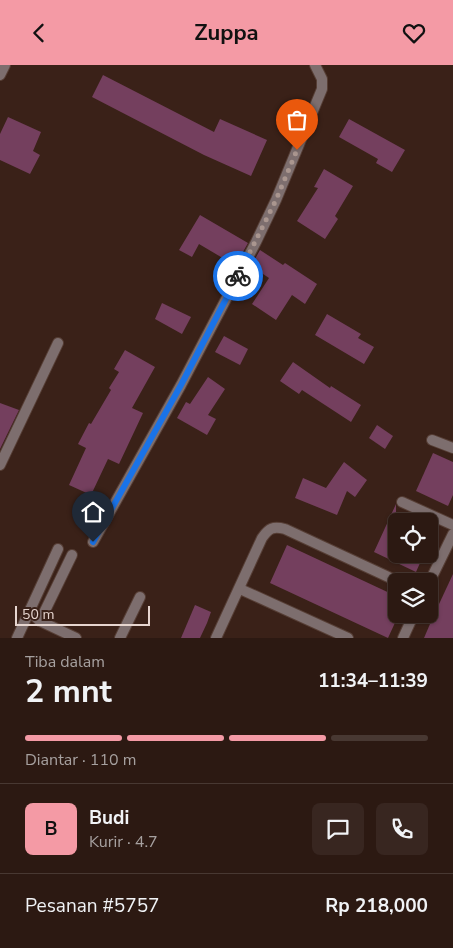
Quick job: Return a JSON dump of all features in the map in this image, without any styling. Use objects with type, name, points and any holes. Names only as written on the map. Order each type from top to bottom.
[{"type":"street","points":[[0,75],[5,65]]},
{"type":"street","points":[[93,542],[181,385],[276,200],[322,89],[322,79],[315,65]]},
{"type":"street","points":[[0,465],[58,343]]},
{"type":"street","points":[[432,440],[453,448]]},
{"type":"street","points":[[402,502],[453,525]]},
{"type":"street","points":[[216,638],[262,538],[269,529],[275,527],[285,529],[388,577]]},
{"type":"street","points":[[434,573],[453,534]]},
{"type":"street","points":[[17,638],[58,549]]},
{"type":"street","points":[[40,621],[72,555]]},
{"type":"street","points":[[240,589],[348,638]]},
{"type":"street","points":[[120,638],[140,597]]},
{"type":"street","points":[[29,611],[40,621],[76,638]]},
{"type":"street","points":[[403,638],[410,623]]},
{"type":"building","points":[[103,75],[214,132],[220,119],[267,140],[251,176],[204,155],[92,97]]},
{"type":"building","points":[[8,117],[41,132],[33,151],[40,155],[30,174],[0,160],[0,134]]},
{"type":"building","points":[[349,119],[405,150],[392,172],[376,163],[378,159],[339,137]]},
{"type":"building","points":[[324,169],[353,186],[335,216],[338,219],[325,239],[297,221],[318,188],[314,187]]},
{"type":"building","points":[[200,215],[248,243],[239,259],[230,253],[226,260],[199,244],[192,257],[179,250]]},
{"type":"building","points":[[260,250],[283,265],[285,263],[317,284],[305,304],[292,295],[276,320],[252,304],[269,278],[251,266]]},
{"type":"building","points":[[162,303],[191,317],[182,334],[155,319]]},
{"type":"building","points":[[327,314],[361,334],[358,338],[374,347],[364,364],[315,335]]},
{"type":"building","points":[[224,336],[248,349],[240,365],[215,352]]},
{"type":"building","points":[[125,350],[155,367],[132,408],[143,413],[119,464],[108,459],[91,495],[69,485],[86,448],[78,444],[89,423],[91,424],[111,390],[109,388],[119,372],[114,369]]},
{"type":"building","points":[[293,362],[330,388],[331,386],[361,405],[351,422],[302,390],[299,394],[280,381]]},
{"type":"building","points":[[208,377],[225,389],[208,415],[216,419],[207,435],[177,418],[186,402],[190,404]]},
{"type":"building","points":[[0,403],[19,410],[0,449]]},
{"type":"building","points":[[377,425],[393,436],[385,449],[369,438]]},
{"type":"building","points":[[433,453],[453,462],[453,495],[448,506],[416,491]]},
{"type":"building","points":[[344,462],[367,480],[355,497],[347,491],[337,515],[295,498],[303,478],[326,488]]},
{"type":"building","points":[[396,504],[396,513],[392,513]]},
{"type":"building","points":[[388,521],[388,559],[374,552]]},
{"type":"building","points":[[287,545],[388,592],[388,623],[395,623],[388,638],[270,583]]},
{"type":"building","points":[[397,563],[420,563],[416,572]]},
{"type":"building","points":[[453,574],[453,638],[424,638],[430,623],[438,623],[438,606]]},
{"type":"building","points":[[195,605],[211,612],[207,623],[200,638],[181,638]]},
{"type":"way so far","points":[[238,276],[276,200],[297,150]]},
{"type":"route","points":[[93,542],[181,385],[238,276]]}]
